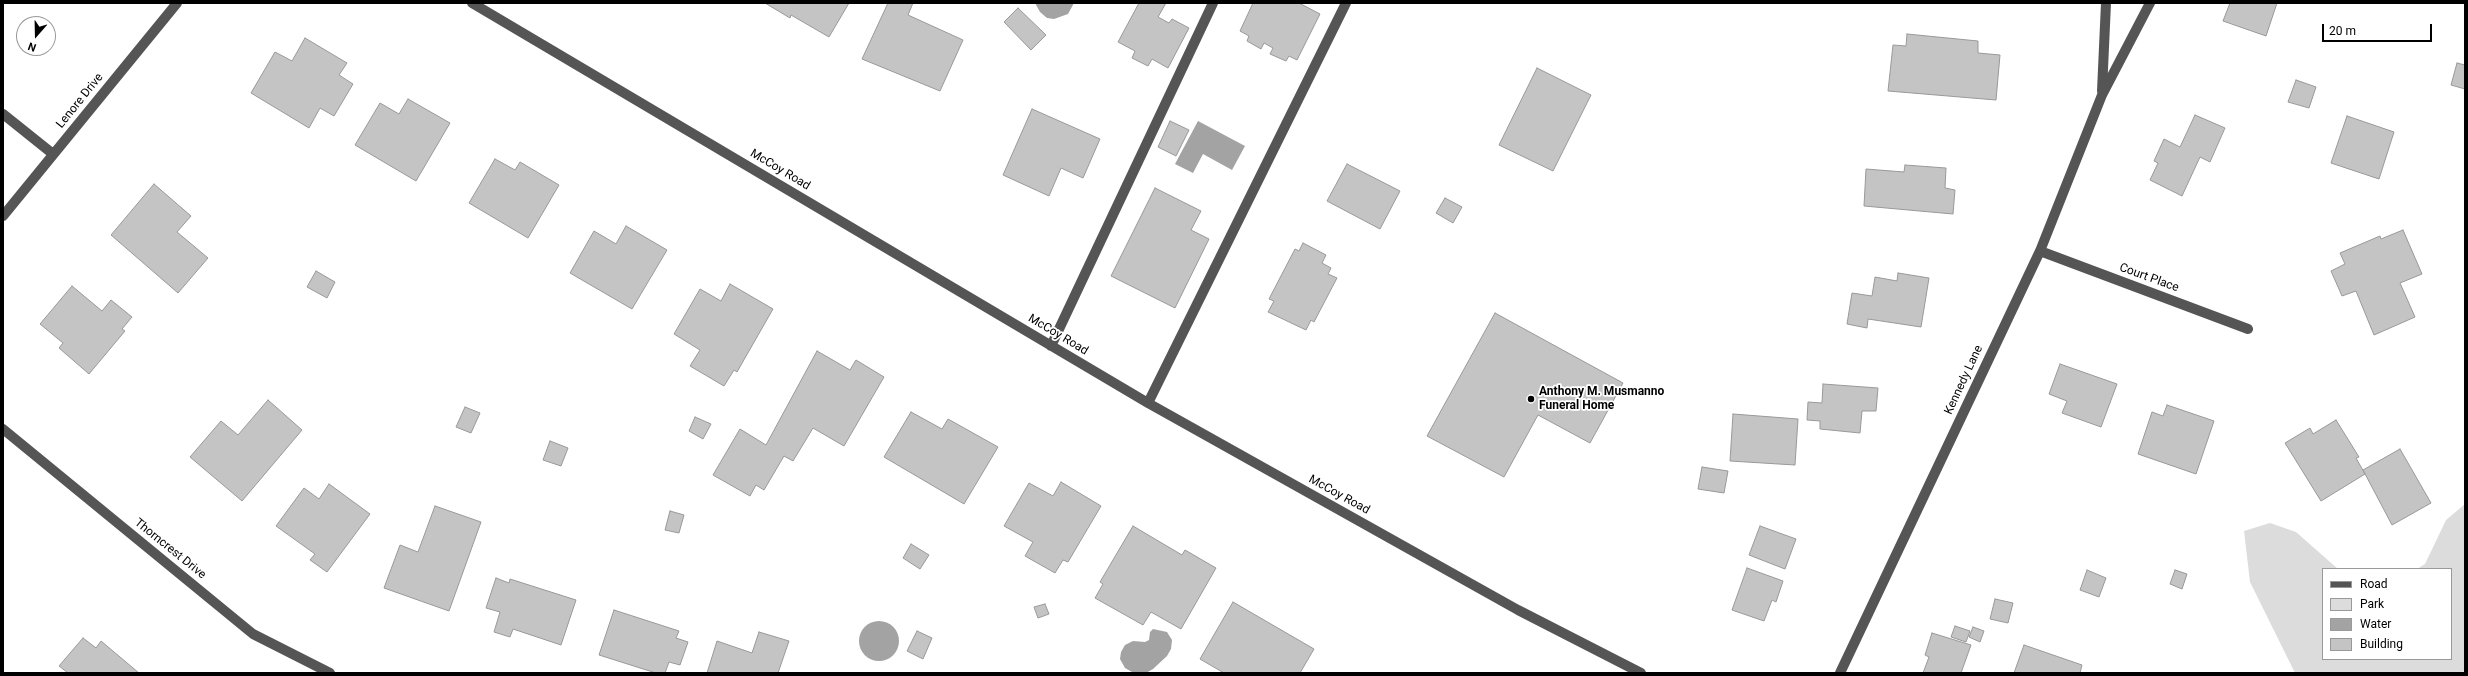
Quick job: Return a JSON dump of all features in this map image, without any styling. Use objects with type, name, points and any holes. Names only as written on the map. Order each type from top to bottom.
[{"type":"street","name":"Lenore Drive","points":[[3,216],[177,3]]},
{"type":"street","name":"McCoy Road","points":[[472,3],[1148,403],[1518,610],[1641,673]]},
{"type":"street","points":[[1051,346],[1213,3]]},
{"type":"street","points":[[1148,403],[1346,3]]},
{"type":"street","points":[[2102,95],[2106,3]]},
{"type":"street","points":[[2102,95],[2150,3]]},
{"type":"street","name":"Kennedy Lane","points":[[1840,673],[2040,251],[2102,95]]},
{"type":"street","points":[[3,114],[53,154]]},
{"type":"street","name":"Court Place","points":[[2040,251],[2248,329]]},
{"type":"street","name":"Thorncrest Drive","points":[[3,429],[253,634],[330,673]]},
{"type":"green space","points":[[2465,504],[2465,671],[2460,673],[2295,673],[2250,582],[2244,531],[2270,523],[2296,532],[2337,568],[2322,568],[2322,660],[2452,660],[2452,568],[2419,568],[2425,564],[2446,520]]},
{"type":"water","points":[[1035,3],[1074,3],[1068,14],[1054,19],[1047,18],[1040,12]]},
{"type":"water","points":[[1198,121],[1245,146],[1232,170],[1203,154],[1193,173],[1175,164]]},
{"type":"water","points":[[883,621],[890,624],[896,630],[899,641],[898,649],[890,658],[883,661],[875,661],[868,658],[860,649],[859,637],[862,630],[871,622]]},
{"type":"water","points":[[1153,629],[1167,632],[1172,640],[1171,649],[1167,656],[1153,669],[1146,673],[1132,672],[1125,668],[1120,659],[1121,652],[1125,645],[1133,641],[1145,642],[1149,640],[1150,632]]},
{"type":"building","points":[[765,3],[849,3],[829,37],[791,15],[790,18]]},
{"type":"building","points":[[888,3],[913,3],[908,15],[963,40],[940,91],[862,59]]},
{"type":"building","points":[[1139,3],[1166,3],[1158,17],[1169,23],[1172,19],[1189,28],[1168,68],[1152,59],[1148,66],[1132,58],[1135,51],[1118,42]]},
{"type":"building","points":[[1253,3],[1299,3],[1320,14],[1297,60],[1289,56],[1286,61],[1270,54],[1273,48],[1264,43],[1261,49],[1247,41],[1249,36],[1240,31]]},
{"type":"building","points":[[2230,3],[2277,3],[2266,36],[2223,21]]},
{"type":"building","points":[[1018,8],[1046,35],[1031,50],[1004,22]]},
{"type":"building","points":[[1907,34],[1978,41],[1978,53],[2000,55],[1996,100],[1888,91],[1893,45],[1906,46]]},
{"type":"building","points":[[305,38],[347,63],[339,75],[353,84],[334,116],[320,108],[309,128],[251,93],[275,52],[292,61]]},
{"type":"building","points":[[2457,63],[2465,65],[2465,89],[2451,85]]},
{"type":"building","points":[[1537,68],[1591,95],[1553,171],[1499,145]]},
{"type":"building","points":[[2296,80],[2316,87],[2309,108],[2288,102]]},
{"type":"building","points":[[408,99],[450,123],[416,181],[355,145],[380,103],[399,114]]},
{"type":"building","points":[[1032,109],[1100,139],[1083,178],[1061,168],[1049,196],[1003,175]]},
{"type":"building","points":[[2195,115],[2225,128],[2210,162],[2200,157],[2182,196],[2150,180],[2158,163],[2154,161],[2164,139],[2180,147]]},
{"type":"building","points":[[2347,116],[2394,132],[2379,179],[2331,163]]},
{"type":"building","points":[[1170,121],[1189,130],[1176,156],[1158,147]]},
{"type":"building","points":[[495,159],[515,170],[520,162],[559,185],[528,238],[469,203]]},
{"type":"building","points":[[1347,164],[1400,191],[1380,229],[1327,201]]},
{"type":"building","points":[[1905,165],[1946,168],[1945,188],[1955,190],[1953,214],[1864,206],[1866,169],[1904,172]]},
{"type":"building","points":[[154,184],[191,216],[177,232],[208,258],[178,293],[111,235]]},
{"type":"building","points":[[1155,188],[1201,211],[1191,230],[1209,239],[1175,308],[1111,276]]},
{"type":"building","points":[[1445,198],[1462,207],[1453,223],[1436,213]]},
{"type":"building","points":[[626,226],[667,250],[632,309],[570,273],[594,231],[616,244]]},
{"type":"building","points":[[2403,230],[2422,274],[2400,283],[2415,317],[2374,335],[2356,291],[2342,296],[2331,271],[2345,264],[2340,253],[2380,236],[2381,239]]},
{"type":"building","points":[[1303,243],[1326,255],[1322,263],[1331,268],[1328,274],[1337,278],[1314,322],[1311,320],[1306,330],[1268,312],[1274,301],[1269,299],[1295,249],[1299,251]]},
{"type":"building","points":[[316,271],[335,282],[327,298],[307,287]]},
{"type":"building","points":[[1898,273],[1929,278],[1921,327],[1868,319],[1867,328],[1847,324],[1852,293],[1872,296],[1875,277],[1897,281]]},
{"type":"building","points":[[730,284],[773,309],[737,372],[734,370],[724,386],[690,366],[700,350],[674,334],[700,289],[721,301]]},
{"type":"building","points":[[72,286],[102,311],[111,300],[132,317],[122,329],[125,331],[89,374],[59,348],[63,343],[40,324]]},
{"type":"building","name":"Anthony M. Musmanno Funeral Home","points":[[1495,313],[1623,383],[1590,443],[1538,415],[1504,477],[1427,436]]},
{"type":"building","points":[[817,351],[850,370],[856,360],[884,377],[844,446],[813,428],[793,461],[784,456],[764,490],[756,485],[750,496],[713,475],[740,429],[766,445]]},
{"type":"building","points":[[2060,364],[2117,384],[2101,427],[2062,413],[2067,401],[2049,394]]},
{"type":"building","points":[[1823,384],[1878,388],[1876,411],[1862,411],[1860,433],[1820,429],[1820,421],[1807,420],[1808,402],[1822,403]]},
{"type":"building","points":[[268,400],[302,430],[242,501],[190,457],[221,421],[238,435]]},
{"type":"building","points":[[2167,405],[2214,421],[2196,474],[2138,454],[2152,412],[2163,416]]},
{"type":"building","points":[[465,407],[480,413],[471,433],[456,427]]},
{"type":"building","points":[[911,412],[942,429],[948,419],[998,447],[964,504],[884,457]]},
{"type":"building","points":[[1733,414],[1798,419],[1795,465],[1730,461]]},
{"type":"building","points":[[695,417],[711,424],[703,439],[689,431]]},
{"type":"building","points":[[2336,420],[2359,457],[2356,458],[2365,474],[2321,501],[2285,443],[2310,428],[2313,434]]},
{"type":"building","points":[[550,441],[568,448],[561,466],[543,460]]},
{"type":"building","points":[[2400,449],[2431,503],[2392,525],[2363,470]]},
{"type":"building","points":[[1702,467],[1728,471],[1724,493],[1698,489]]},
{"type":"building","points":[[1061,482],[1101,506],[1068,562],[1063,560],[1055,573],[1025,556],[1033,542],[1004,526],[1029,483],[1053,496]]},
{"type":"building","points":[[329,484],[370,514],[327,572],[310,560],[315,554],[276,526],[304,488],[319,499]]},
{"type":"building","points":[[435,506],[481,522],[449,611],[384,588],[400,545],[418,552]]},
{"type":"building","points":[[670,511],[684,515],[679,533],[665,530]]},
{"type":"building","points":[[1133,526],[1182,555],[1185,550],[1216,568],[1181,629],[1151,612],[1143,625],[1095,598],[1103,584],[1100,582]]},
{"type":"building","points":[[1760,526],[1796,539],[1785,569],[1749,555]]},
{"type":"building","points":[[911,544],[929,555],[920,569],[903,558]]},
{"type":"building","points":[[1747,568],[1783,581],[1776,602],[1772,600],[1764,621],[1732,610]]},
{"type":"building","points":[[2087,570],[2106,578],[2099,597],[2080,590]]},
{"type":"building","points":[[2175,570],[2187,574],[2182,589],[2170,584]]},
{"type":"building","points":[[496,578],[509,583],[510,579],[576,600],[561,645],[513,629],[510,637],[494,632],[500,612],[486,608]]},
{"type":"building","points":[[1995,599],[2013,603],[2008,623],[1990,619]]},
{"type":"building","points":[[1233,602],[1314,649],[1300,673],[1224,673],[1200,659]]},
{"type":"building","points":[[1045,604],[1049,614],[1038,618],[1034,607]]},
{"type":"building","points":[[614,610],[679,631],[676,638],[688,642],[680,665],[669,662],[665,673],[656,673],[599,655]]},
{"type":"building","points":[[1955,626],[1970,631],[1966,642],[1951,637]]},
{"type":"building","points":[[1973,627],[1984,631],[1980,642],[1969,637]]},
{"type":"building","points":[[917,631],[932,638],[923,659],[907,651]]},
{"type":"building","points":[[759,632],[789,641],[778,673],[707,673],[717,641],[752,653]]},
{"type":"building","points":[[1932,633],[1971,645],[1961,673],[1923,673],[1929,657],[1925,655]]},
{"type":"building","points":[[83,638],[96,648],[101,641],[139,673],[68,673],[59,666]]},
{"type":"building","points":[[2024,645],[2082,665],[2080,673],[2014,673]]},
{"type":"place","name":"Anthony M. Musmanno Funeral Home","points":[[1531,399]]}]
